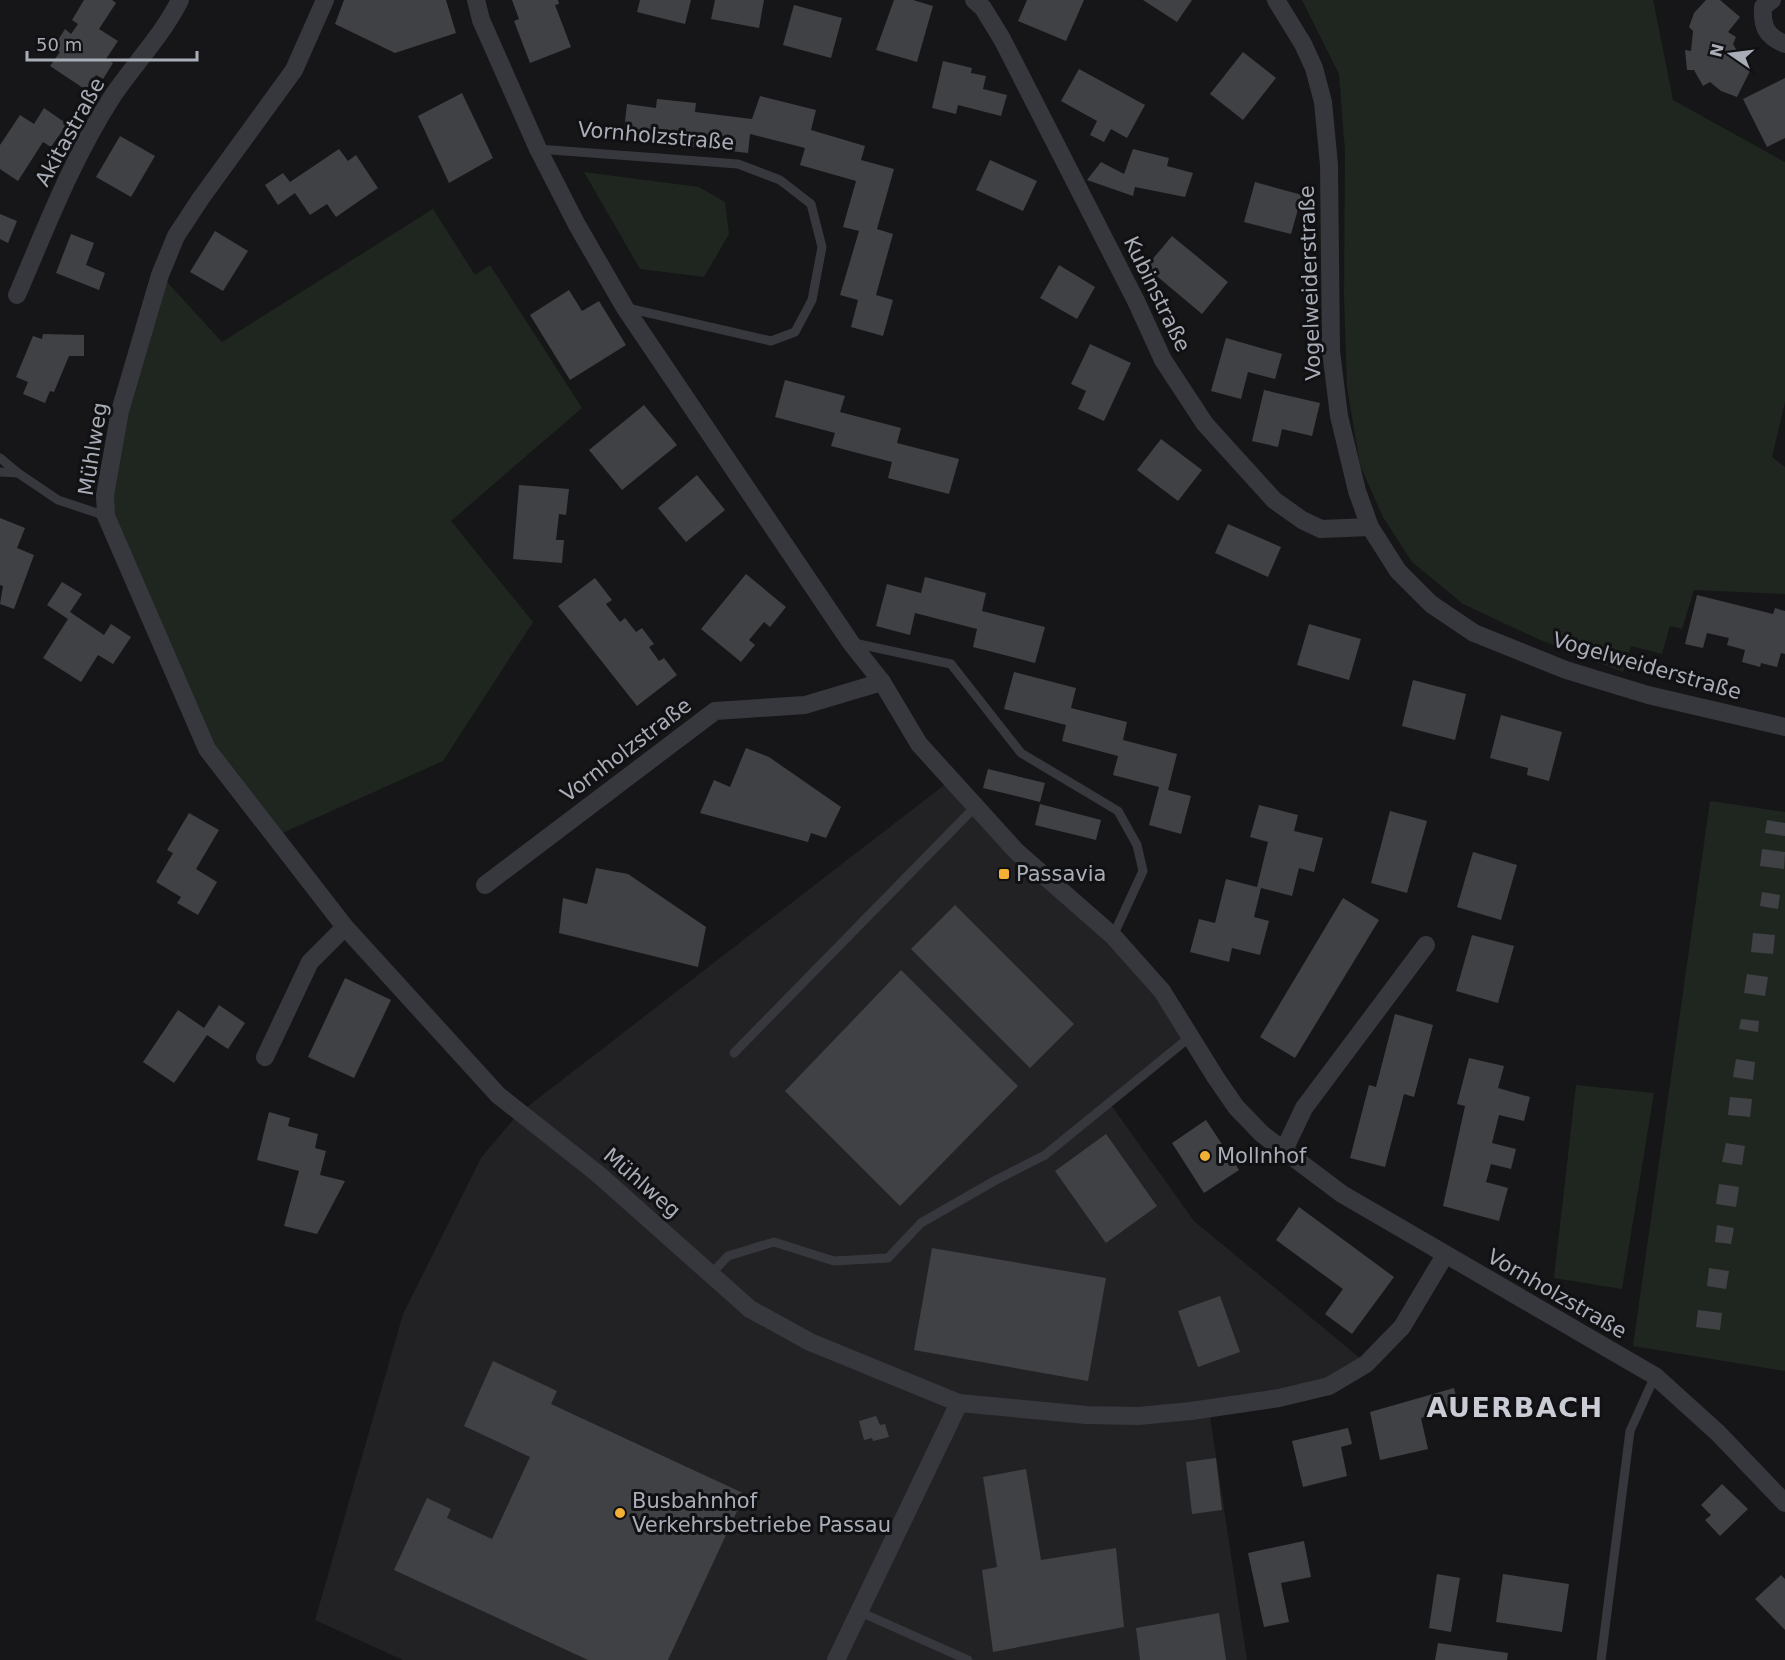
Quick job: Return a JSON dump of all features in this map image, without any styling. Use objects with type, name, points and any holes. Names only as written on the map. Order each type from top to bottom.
[{"type":"street","name":"Akitastraße","points":[[17,295],[69,173],[113,97],[169,23],[180,0]]},
{"type":"street","name":"Mühlweg","points":[[325,0],[312,36],[294,70],[176,236],[142,326],[120,411],[105,495],[106,516],[207,748],[345,927],[498,1095],[598,1174],[750,1309],[810,1342],[959,1402],[1021,1410],[1138,1416],[1279,1398],[1329,1386],[1366,1364],[1402,1327],[1445,1255]]},
{"type":"street","name":"Vornholzstraße","points":[[476,0],[481,20],[538,149],[577,225],[625,308],[851,643],[882,682],[919,744],[1016,851],[1113,936],[1162,991],[1236,1107],[1283,1152],[1342,1194],[1655,1376],[1718,1433],[1785,1503]]},
{"type":"street","name":"Kubinstraße","points":[[974,0],[983,8],[1002,39],[1136,302],[1163,360],[1205,424],[1274,500],[1302,520],[1321,529],[1370,527]]},
{"type":"street","name":"Vogelweiderstraße","points":[[1276,0],[1303,44],[1314,68],[1323,102],[1329,165],[1331,351],[1339,416],[1357,491],[1370,527],[1398,571],[1431,604],[1474,633],[1577,673],[1648,695],[1785,727]]},
{"type":"street","points":[[1772,0],[1763,8],[1762,25],[1772,38],[1785,44]]},
{"type":"street","name":"Vornholzstraße","points":[[485,885],[715,711],[806,705],[882,682]]},
{"type":"street","points":[[265,1057],[310,962],[345,927]]},
{"type":"street","points":[[1283,1152],[1304,1108],[1426,945]]},
{"type":"street","points":[[836,1660],[959,1402]]},
{"type":"lane","name":"Vornholzstraße","points":[[538,149],[738,164],[780,180],[811,204],[822,247],[812,300],[795,332],[771,341],[625,308]]},
{"type":"lane","points":[[0,458],[58,500],[106,516]]},
{"type":"lane","points":[[0,472],[18,473]]},
{"type":"lane","points":[[851,643],[951,664],[1021,753],[1119,811],[1137,845],[1143,871],[1113,936]]},
{"type":"lane","points":[[734,1053],[976,806]]},
{"type":"lane","points":[[711,1274],[728,1256],[774,1242],[834,1261],[888,1258],[921,1223],[996,1180],[1046,1155],[1190,1037]]},
{"type":"lane","points":[[1601,1660],[1630,1431],[1655,1376]]},
{"type":"lane","points":[[858,1611],[968,1660]]},
{"type":"shaded area","points":[[1302,0],[1653,0],[1673,100],[1785,162],[1785,402],[1772,457],[1785,467],[1785,594],[1694,590],[1682,629],[1670,626],[1662,654],[1631,646],[1623,672],[1538,639],[1463,604],[1412,562],[1383,517],[1360,465],[1347,387],[1344,297],[1345,152],[1339,74]]},
{"type":"shaded area","points":[[584,172],[699,187],[725,202],[729,234],[704,277],[640,269]]},
{"type":"shaded area","points":[[433,209],[475,275],[490,265],[582,408],[451,521],[533,622],[443,761],[278,835],[210,751],[158,639],[106,489],[158,272],[222,342]]},
{"type":"shaded area","points":[[952,779],[1155,979],[1191,1038],[1111,1105],[1194,1221],[1366,1363],[1317,1390],[1209,1410],[1247,1660],[403,1660],[315,1620],[403,1314],[481,1158],[518,1114]]},
{"type":"shaded area","points":[[1710,801],[1785,812],[1785,1371],[1633,1346]]},
{"type":"shaded area","points":[[1576,1085],[1654,1093],[1622,1289],[1554,1278]]},
{"type":"building","points":[[84,0],[112,0],[116,3],[99,29],[118,41],[106,59],[113,63],[103,79],[96,75],[86,90],[50,66],[60,52],[53,48],[65,29],[71,34],[78,24],[72,20]]},
{"type":"building","points":[[344,0],[446,0],[456,33],[395,53],[335,24]]},
{"type":"building","points":[[512,0],[558,0],[559,4],[555,5],[571,47],[530,63],[514,21],[519,19]]},
{"type":"building","points":[[640,0],[691,0],[685,24],[637,12]]},
{"type":"building","points":[[715,0],[764,0],[759,28],[711,19]]},
{"type":"building","points":[[894,0],[913,0],[933,6],[917,62],[876,50]]},
{"type":"building","points":[[1027,0],[1084,0],[1066,41],[1018,21]]},
{"type":"building","points":[[1143,0],[1192,0],[1177,22]]},
{"type":"building","points":[[1706,0],[1720,0],[1740,17],[1728,32],[1736,37],[1733,44],[1737,51],[1732,55],[1740,63],[1752,67],[1737,97],[1721,91],[1710,82],[1703,86],[1694,70],[1687,70],[1685,50],[1691,51],[1693,31],[1689,27],[1694,13]]},
{"type":"building","points":[[794,5],[842,18],[831,58],[783,45]]},
{"type":"building","points":[[1243,52],[1276,78],[1243,120],[1210,94]]},
{"type":"building","points":[[943,61],[972,68],[971,73],[986,76],[983,89],[1007,95],[1001,116],[958,105],[956,114],[932,108]]},
{"type":"building","points":[[1079,69],[1145,105],[1127,138],[1111,129],[1104,142],[1090,135],[1097,121],[1061,101]]},
{"type":"building","points":[[1785,78],[1785,138],[1767,147],[1743,99]]},
{"type":"building","points":[[462,93],[493,158],[449,183],[418,116]]},
{"type":"building","points":[[760,96],[816,110],[811,130],[865,146],[861,160],[894,169],[877,229],[893,234],[876,295],[893,300],[883,336],[851,327],[858,300],[840,295],[859,231],[843,227],[856,181],[800,165],[805,148],[750,134],[748,153],[623,139],[627,104],[656,108],[657,99],[696,103],[695,112],[752,119]]},
{"type":"building","points":[[44,108],[67,124],[51,147],[43,142],[18,181],[0,169],[0,145],[20,115],[34,124]]},
{"type":"building","points":[[120,136],[155,156],[131,197],[96,177]]},
{"type":"building","points":[[339,149],[348,161],[356,155],[378,188],[336,217],[327,204],[310,215],[295,193],[278,205],[265,185],[283,173],[290,182]]},
{"type":"building","points":[[1133,149],[1169,158],[1167,166],[1193,173],[1185,197],[1135,187],[1133,196],[1087,180],[1101,162],[1124,174]]},
{"type":"building","points":[[990,160],[1037,181],[1023,211],[976,190]]},
{"type":"building","points":[[1255,182],[1302,195],[1291,234],[1244,222]]},
{"type":"building","points":[[0,214],[17,221],[8,243],[0,239]]},
{"type":"building","points":[[215,231],[248,251],[223,291],[190,272]]},
{"type":"building","points":[[71,234],[94,243],[86,265],[105,273],[99,290],[56,273]]},
{"type":"building","points":[[1172,236],[1228,282],[1202,314],[1146,267]]},
{"type":"building","points":[[1059,265],[1095,287],[1077,319],[1040,298]]},
{"type":"building","points":[[569,290],[582,311],[599,301],[626,345],[570,380],[530,315]]},
{"type":"building","points":[[43,334],[84,335],[84,356],[69,356],[54,392],[50,391],[45,403],[23,394],[28,382],[16,377],[33,336],[42,339]]},
{"type":"building","points":[[1226,338],[1282,354],[1275,379],[1248,372],[1241,399],[1211,391]]},
{"type":"building","points":[[1090,344],[1131,363],[1104,421],[1078,409],[1086,391],[1071,384]]},
{"type":"building","points":[[785,380],[845,396],[840,412],[901,428],[897,443],[959,459],[949,494],[888,478],[892,462],[831,446],[835,433],[775,417]]},
{"type":"building","points":[[1264,390],[1320,403],[1312,436],[1282,429],[1278,447],[1252,441]]},
{"type":"building","points":[[644,405],[677,445],[622,490],[589,450]]},
{"type":"building","points":[[1161,439],[1202,470],[1178,501],[1137,470]]},
{"type":"building","points":[[697,475],[725,510],[686,542],[658,508]]},
{"type":"building","points":[[519,485],[569,489],[566,515],[559,514],[556,540],[564,540],[562,563],[513,559]]},
{"type":"building","points":[[0,518],[25,528],[17,548],[34,555],[14,609],[0,604],[3,586],[0,585]]},
{"type":"building","points":[[1228,524],[1281,547],[1268,577],[1215,553]]},
{"type":"building","points":[[746,574],[786,607],[770,627],[764,622],[749,640],[755,645],[741,662],[701,629]]},
{"type":"building","points":[[925,577],[986,593],[982,611],[1045,627],[1035,663],[973,647],[977,629],[915,613],[910,635],[876,626],[887,584],[921,593]]},
{"type":"building","points":[[595,578],[612,600],[606,604],[620,622],[625,618],[636,632],[642,628],[654,644],[649,647],[659,661],[664,658],[677,675],[637,706],[558,606]]},
{"type":"building","points":[[62,582],[82,594],[70,612],[104,635],[111,624],[131,637],[113,664],[98,655],[81,682],[43,658],[68,619],[47,605]]},
{"type":"building","points":[[1697,595],[1773,614],[1775,608],[1785,611],[1785,654],[1781,653],[1777,667],[1761,663],[1760,667],[1742,662],[1745,650],[1727,645],[1729,638],[1707,633],[1703,648],[1685,644]]},
{"type":"building","points":[[1309,624],[1361,639],[1349,680],[1297,665]]},
{"type":"building","points":[[1014,672],[1076,688],[1071,708],[1127,722],[1123,740],[1177,754],[1168,790],[1191,796],[1181,834],[1149,825],[1159,787],[1113,775],[1118,756],[1062,741],[1066,725],[1004,709]]},
{"type":"building","points":[[1413,680],[1466,694],[1455,740],[1402,726]]},
{"type":"building","points":[[1501,715],[1562,732],[1549,781],[1527,775],[1528,768],[1490,758]]},
{"type":"building","points":[[746,748],[769,757],[841,807],[826,838],[811,833],[808,842],[700,813],[714,780],[730,787]]},
{"type":"building","points":[[988,769],[1045,783],[1040,802],[983,788]]},
{"type":"building","points":[[1040,804],[1101,820],[1096,840],[1035,825]]},
{"type":"building","points":[[1259,805],[1298,815],[1294,831],[1323,838],[1314,872],[1299,868],[1292,896],[1261,888],[1254,917],[1269,921],[1260,955],[1232,948],[1229,962],[1190,952],[1199,919],[1215,923],[1226,879],[1257,887],[1268,842],[1250,837]]},
{"type":"building","points":[[1390,811],[1427,821],[1407,893],[1371,883]]},
{"type":"building","points":[[189,813],[219,830],[196,869],[217,882],[198,915],[177,903],[181,897],[156,882],[173,853],[167,850]]},
{"type":"building","points":[[1767,820],[1785,823],[1785,836],[1765,833]]},
{"type":"building","points":[[1762,849],[1785,852],[1784,869],[1760,866]]},
{"type":"building","points":[[1473,852],[1517,865],[1501,920],[1457,907]]},
{"type":"building","points":[[596,868],[628,874],[706,927],[698,967],[559,933],[563,898],[587,904]]},
{"type":"building","points":[[1762,892],[1780,895],[1778,909],[1760,906]]},
{"type":"building","points":[[1343,898],[1379,920],[1295,1058],[1260,1037]]},
{"type":"building","points":[[955,905],[1074,1024],[1030,1068],[911,949]]},
{"type":"building","points":[[1753,933],[1775,935],[1773,954],[1751,952]]},
{"type":"building","points":[[1472,935],[1514,946],[1498,1003],[1456,991]]},
{"type":"building","points":[[901,970],[1018,1086],[900,1206],[785,1091]]},
{"type":"building","points":[[1747,974],[1768,977],[1765,996],[1744,993]]},
{"type":"building","points":[[345,978],[391,1000],[354,1078],[308,1057]]},
{"type":"building","points":[[219,1005],[245,1023],[228,1049],[207,1035],[174,1083],[143,1062],[178,1010],[204,1028]]},
{"type":"building","points":[[1395,1014],[1433,1025],[1414,1097],[1404,1094],[1385,1167],[1350,1158],[1369,1085],[1376,1087]]},
{"type":"building","points":[[1741,1019],[1759,1021],[1758,1032],[1739,1029]]},
{"type":"building","points":[[1469,1058],[1504,1066],[1498,1088],[1530,1097],[1524,1121],[1499,1115],[1492,1143],[1516,1149],[1511,1169],[1491,1164],[1486,1182],[1508,1188],[1499,1221],[1443,1206],[1465,1106],[1457,1104]]},
{"type":"building","points":[[1736,1059],[1755,1062],[1753,1080],[1733,1077]]},
{"type":"building","points":[[1730,1097],[1752,1099],[1750,1117],[1728,1115]]},
{"type":"building","points":[[269,1112],[290,1118],[288,1126],[318,1134],[315,1148],[326,1151],[320,1175],[345,1181],[317,1234],[284,1226],[299,1171],[257,1160]]},
{"type":"building","name":"Mollnhof","points":[[1206,1120],[1239,1170],[1204,1193],[1172,1143]]},
{"type":"building","points":[[1106,1134],[1157,1206],[1106,1243],[1055,1171]]},
{"type":"building","points":[[1726,1143],[1745,1146],[1742,1165],[1722,1162]]},
{"type":"building","points":[[1719,1184],[1739,1187],[1736,1207],[1716,1204]]},
{"type":"building","points":[[1299,1207],[1394,1277],[1352,1334],[1325,1314],[1343,1289],[1276,1240]]},
{"type":"building","points":[[1717,1225],[1734,1228],[1731,1244],[1715,1242]]},
{"type":"building","points":[[932,1248],[1106,1278],[1088,1381],[914,1350]]},
{"type":"building","points":[[1709,1268],[1729,1271],[1726,1289],[1707,1286]]},
{"type":"building","points":[[1220,1296],[1240,1352],[1198,1367],[1178,1311]]},
{"type":"building","points":[[1698,1310],[1722,1313],[1720,1330],[1696,1327]]},
{"type":"building","name":"Busbahnhof Verkehrsbetriebe Passau","points":[[493,1361],[557,1391],[551,1404],[745,1494],[668,1660],[588,1660],[394,1570],[427,1498],[451,1509],[447,1518],[492,1539],[530,1457],[464,1426]]},
{"type":"building","points":[[1454,1388],[1459,1409],[1421,1418],[1428,1449],[1380,1460],[1370,1412]]},
{"type":"building","points":[[876,1416],[880,1425],[885,1424],[889,1437],[873,1441],[872,1438],[864,1440],[859,1421]]},
{"type":"building","points":[[1348,1428],[1352,1444],[1341,1447],[1347,1476],[1303,1487],[1292,1441]]},
{"type":"building","points":[[1216,1458],[1222,1510],[1192,1514],[1186,1462]]},
{"type":"building","points":[[1026,1469],[1041,1560],[1116,1548],[1124,1627],[993,1652],[982,1570],[997,1567],[983,1477]]},
{"type":"building","points":[[1722,1484],[1748,1509],[1720,1536],[1705,1520],[1711,1515],[1701,1505]]},
{"type":"building","points":[[1304,1541],[1311,1577],[1281,1583],[1289,1622],[1264,1627],[1248,1553]]},
{"type":"building","points":[[1437,1574],[1460,1578],[1451,1632],[1429,1628]]},
{"type":"building","points":[[1503,1574],[1569,1584],[1562,1632],[1496,1622]]},
{"type":"building","points":[[1781,1575],[1785,1579],[1785,1630],[1755,1599]]},
{"type":"building","points":[[1219,1613],[1226,1660],[1140,1660],[1136,1628]]},
{"type":"building","points":[[1438,1643],[1508,1653],[1507,1660],[1435,1660]]},
{"type":"place","name":"Passavia","points":[[1004,874]]},
{"type":"place","name":"Mollnhof","points":[[1205,1156]]},
{"type":"place","name":"Busbahnhof Verkehrsbetriebe Passau","points":[[620,1513]]},
{"type":"district","name":"AUERBACH","points":[[1515,1407]]}]
